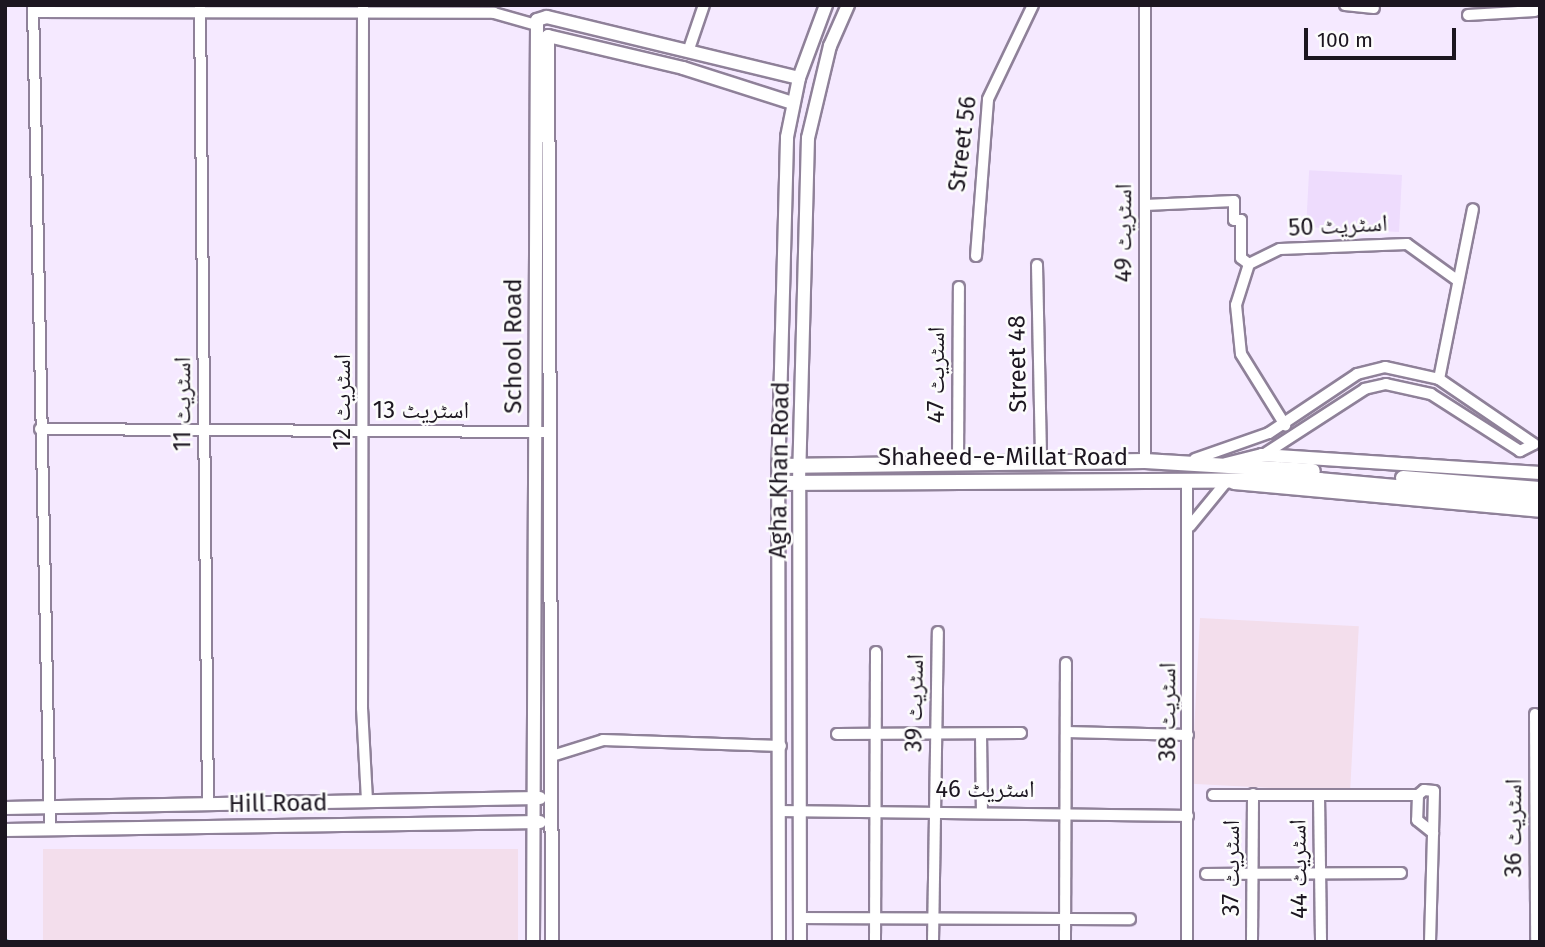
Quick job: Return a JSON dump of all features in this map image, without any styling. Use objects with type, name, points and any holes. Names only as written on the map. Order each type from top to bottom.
[{"type":"main road","name":"Shaheed-e-Millat Road","points":[[779,466],[1158,461],[1540,489]]},
{"type":"main road","points":[[1158,461],[1159,481]]},
{"type":"main road","points":[[962,463],[967,480]]},
{"type":"main road","name":"Shaheed-e-Millat Road","points":[[778,483],[1320,480],[1540,500]]},
{"type":"street","points":[[525,5],[536,20]]},
{"type":"street","points":[[689,49],[704,5]]},
{"type":"street","name":"Agha Khan Road","points":[[779,940],[782,811],[778,483],[787,137],[799,78],[826,5]]},
{"type":"street","name":"Agha Khan Road","points":[[800,941],[799,481],[808,138],[830,46],[848,5]]},
{"type":"street","name":"Street 56","points":[[976,256],[988,99],[1032,5]]},
{"type":"street","name":"اسٹریٹ 49","points":[[1145,5],[1145,205],[1158,461]]},
{"type":"street","points":[[1345,5],[1374,8]]},
{"type":"street","points":[[50,830],[33,9],[363,9],[536,20],[689,49],[799,78]]},
{"type":"street","name":"اسٹریٹ 11","points":[[200,9],[208,803]]},
{"type":"street","name":"اسٹریٹ 12","points":[[363,9],[367,799]]},
{"type":"street","points":[[1468,15],[1504,9],[1535,11]]},
{"type":"street","name":"School Road","points":[[536,20],[548,36],[552,942]]},
{"type":"street","name":"School Road","points":[[533,942],[536,20]]},
{"type":"street","points":[[548,36],[683,68],[793,103]]},
{"type":"street","points":[[787,137],[808,138]]},
{"type":"street","points":[[1145,205],[1234,201],[1234,220],[1241,220],[1245,261],[1236,306],[1241,354],[1285,425]]},
{"type":"street","points":[[1439,379],[1457,280],[1474,209]]},
{"type":"street","name":"اسٹریٹ 50","points":[[1245,261],[1280,249],[1406,244],[1457,280]]},
{"type":"street","name":"Street 48","points":[[1037,265],[1041,462]]},
{"type":"street","name":"اسٹریٹ 47","points":[[959,287],[962,463]]},
{"type":"street","points":[[1158,461],[1212,457],[1285,425],[1371,369],[1401,367],[1439,379],[1531,438],[1530,452],[1431,394],[1395,384],[1365,389],[1262,455]]},
{"type":"street","name":"اسٹریٹ 13","points":[[40,429],[550,432]]},
{"type":"street","name":"Shaheed-e-Millat Road","points":[[1223,465],[1262,455],[1540,473]]},
{"type":"street","points":[[1189,527],[1227,481]]},
{"type":"street","name":"Shaheed-e-Millat Road","points":[[1227,481],[1540,511]]},
{"type":"street","name":"اسٹریٹ 38","points":[[1187,482],[1187,942]]},
{"type":"street","points":[[535,585],[551,585]]},
{"type":"street","name":"اسٹریٹ 39","points":[[933,942],[936,811],[934,734],[938,632]]},
{"type":"street","points":[[874,942],[876,652]]},
{"type":"street","points":[[1065,942],[1066,663]]},
{"type":"street","name":"اسٹریٹ 36","points":[[1535,713],[1538,789],[1536,942]]},
{"type":"street","points":[[1066,732],[1188,735]]},
{"type":"street","points":[[837,734],[1021,733]]},
{"type":"street","points":[[981,734],[982,811]]},
{"type":"street","points":[[551,756],[603,740],[781,746]]},
{"type":"street","points":[[1213,795],[1418,795],[1434,790],[1430,942]]},
{"type":"street","name":"اسٹریٹ 37","points":[[1252,942],[1253,794]]},
{"type":"street","points":[[1418,795],[1417,820],[1433,833]]},
{"type":"street","name":"اسٹریٹ 44","points":[[1319,796],[1321,942]]},
{"type":"street","name":"Hill Road","points":[[5,808],[367,799],[551,799]]},
{"type":"street","name":"اسٹریٹ 46","points":[[782,811],[1066,811],[1188,816]]},
{"type":"street","name":"Hill Road","points":[[5,830],[551,822]]},
{"type":"street","points":[[1206,874],[1401,873]]},
{"type":"street","points":[[800,918],[1130,919]]},
{"type":"street","points":[[779,940],[800,941]]},
{"type":"shaded area","points":[[1309,170],[1402,175],[1399,232],[1306,227]]},
{"type":"shaded area","points":[[1200,618],[1359,626],[1350,792],[1191,784]]},
{"type":"shaded area","points":[[43,849],[518,849],[518,942],[43,942]]},
{"type":"waterway","points":[[5,939],[10,942]]}]
